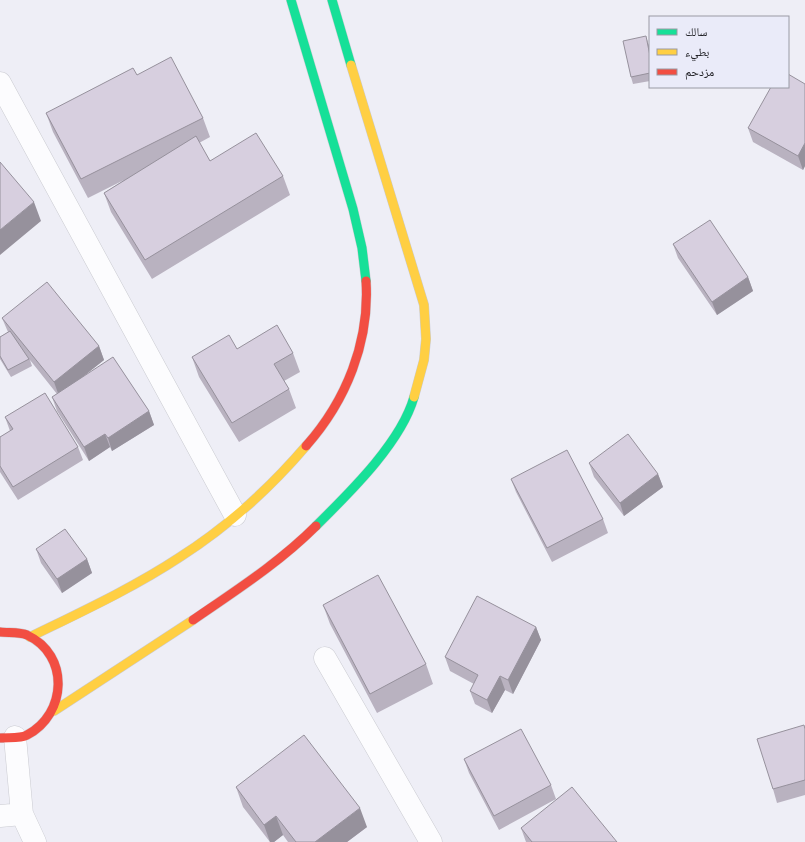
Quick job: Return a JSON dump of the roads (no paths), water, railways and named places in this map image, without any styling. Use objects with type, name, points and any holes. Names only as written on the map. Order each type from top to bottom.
[{"type":"main road","points":[[30,637],[159,570],[210,536],[236,515],[282,474],[303,452],[335,409],[357,362],[363,339],[366,306],[365,274],[358,226],[291,0]]},
{"type":"main road","points":[[8,738],[38,729],[54,711],[165,639],[256,576],[303,539],[344,498],[380,456],[404,422],[412,403],[424,360],[426,339],[424,305],[332,0]]},
{"type":"main road","points":[[0,632],[15,632],[30,637],[41,644],[56,663],[60,687],[54,711]]},
{"type":"street","points":[[0,83],[236,515]]},
{"type":"street","points":[[325,658],[431,842]]},
{"type":"street","points":[[8,738],[22,814],[35,842]]},
{"type":"street","points":[[0,816],[22,814]]}]
